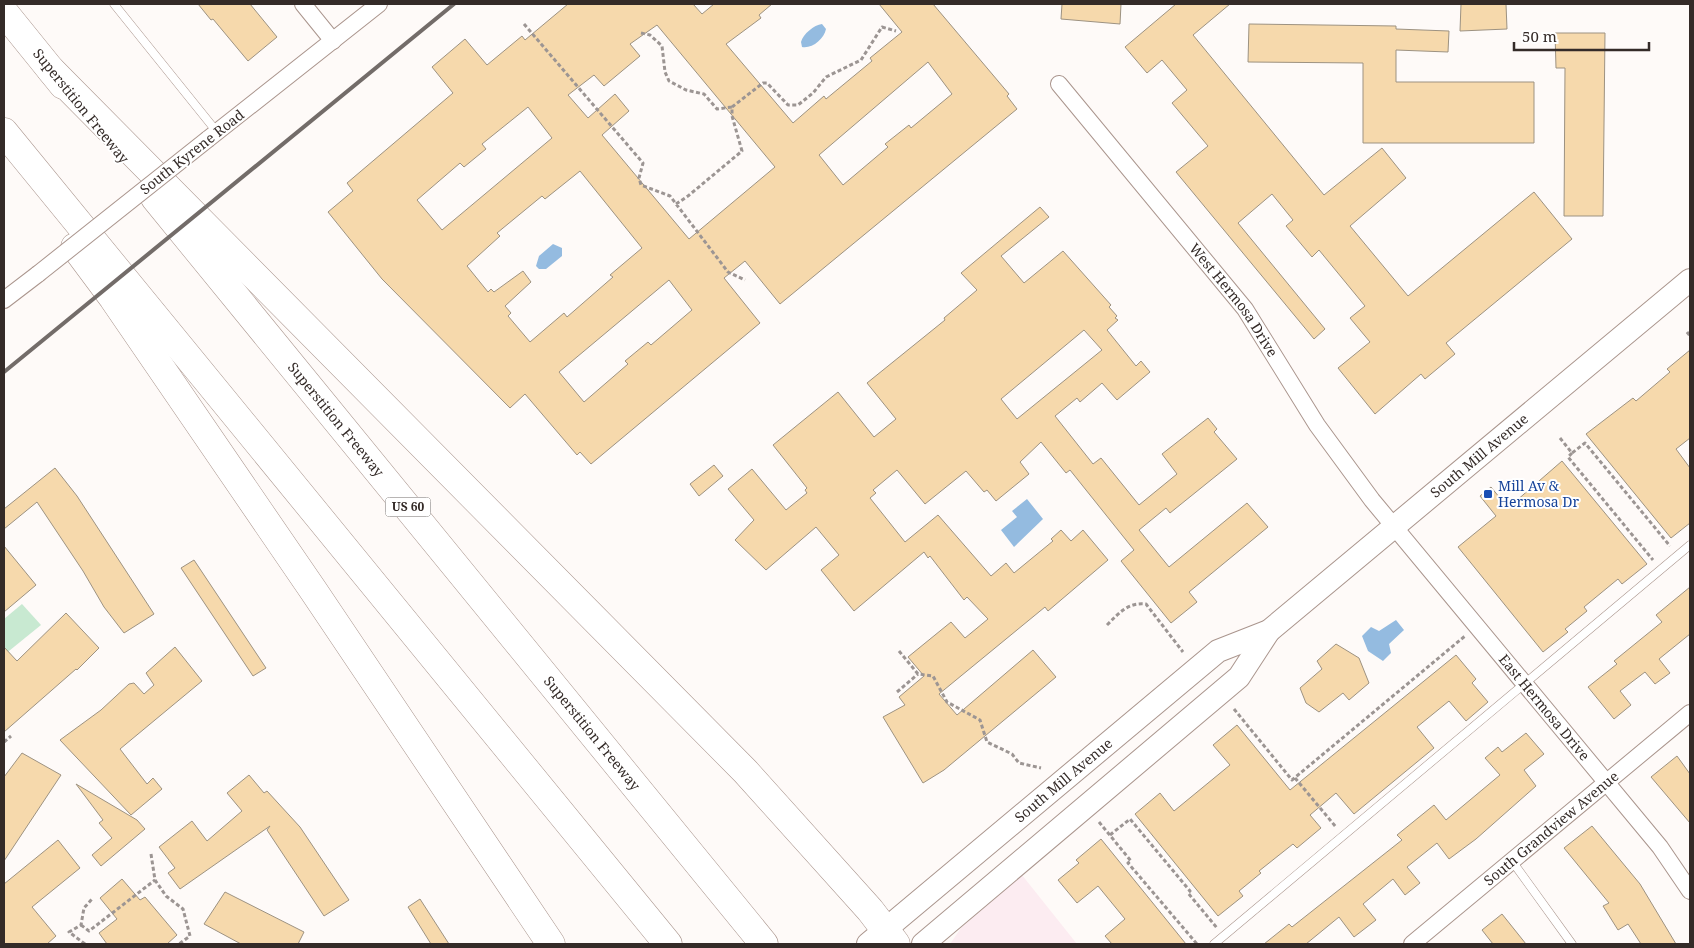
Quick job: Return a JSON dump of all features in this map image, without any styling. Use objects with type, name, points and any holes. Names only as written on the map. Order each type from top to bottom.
[{"type":"highway","name":"Superstition Freeway","points":[[4,12],[764,944]]},
{"type":"highway","points":[[51,70],[745,771],[883,939]]},
{"type":"highway","points":[[4,132],[668,944]]},
{"type":"highway","points":[[4,152],[113,298],[313,590],[551,944]]},
{"type":"main road","name":"South Mill Avenue","points":[[923,944],[1239,677],[1268,631],[1690,280]]},
{"type":"main road","name":"South Mill Avenue","points":[[883,939],[1218,651],[1268,631]]},
{"type":"street","points":[[303,4],[333,41]]},
{"type":"street","name":"South Kyrene Road","points":[[4,300],[379,4]]},
{"type":"street","name":"West Hermosa Drive","points":[[1059,84],[1245,309],[1317,425],[1344,464],[1394,526]]},
{"type":"street","name":"East Hermosa Drive","points":[[1394,526],[1660,847],[1690,891]]},
{"type":"street","name":"South Grandview Avenue","points":[[1413,944],[1690,712]]},
{"type":"lane","points":[[114,4],[213,136]]},
{"type":"lane","points":[[1214,944],[1690,545]]},
{"type":"lane","points":[[1512,861],[1572,944]]},
{"type":"path","points":[[524,24],[643,163],[639,178],[641,185],[670,196],[728,272],[746,280]]},
{"type":"path","points":[[641,34],[650,35],[662,46],[665,72],[669,81],[686,90],[704,94],[716,109],[733,107],[763,82],[767,83],[788,105],[798,105],[826,77],[861,60],[882,27],[896,31]]},
{"type":"path","points":[[676,204],[742,151],[732,116],[733,107]]},
{"type":"path","points":[[1687,332],[1690,336]]},
{"type":"path","points":[[1560,438],[1572,453]]},
{"type":"path","points":[[1662,570],[1568,457],[1572,453],[1584,443],[1678,556]]},
{"type":"path","points":[[1107,625],[1123,609],[1135,603],[1146,604],[1183,652]]},
{"type":"path","points":[[1234,709],[1292,780],[1467,635]]},
{"type":"path","points":[[899,651],[918,674],[934,676],[947,702],[980,720],[987,742],[1012,754],[1019,764],[1041,768]]},
{"type":"path","points":[[897,692],[918,674]]},
{"type":"path","points":[[4,742],[11,736]]},
{"type":"path","points":[[1295,778],[1344,836]]},
{"type":"path","points":[[1110,835],[1130,818],[1190,891],[1188,894],[1223,936]]},
{"type":"path","points":[[1098,821],[1131,860],[1128,863],[1197,944]]},
{"type":"path","points":[[151,854],[155,880],[166,896],[183,909],[190,936],[179,944]]},
{"type":"path","points":[[82,925],[89,931],[155,880]]},
{"type":"path","points":[[82,925],[84,908],[92,900]]},
{"type":"path","points":[[82,925],[69,932],[85,944]]},
{"type":"shaded area","points":[[1022,875],[1077,944],[950,944],[961,928]]},
{"type":"green space","points":[[22,604],[41,625],[4,655],[4,619]]},
{"type":"water","points":[[822,24],[826,29],[820,40],[813,45],[802,47],[801,42],[806,33]]},
{"type":"water","points":[[553,244],[562,248],[562,256],[546,269],[539,269],[536,266],[539,256]]},
{"type":"water","points":[[1027,499],[1043,519],[1014,547],[1001,530],[1017,517],[1012,511]]},
{"type":"water","points":[[1396,620],[1404,630],[1389,644],[1391,653],[1383,661],[1368,651],[1362,636],[1371,627],[1379,631]]},
{"type":"building","points":[[198,4],[250,4],[277,37],[248,61]]},
{"type":"building","points":[[568,4],[693,4],[702,14],[714,4],[772,4],[759,15],[761,18],[726,44],[793,123],[824,96],[826,99],[872,61],[870,58],[902,32],[879,4],[933,4],[1009,94],[1007,96],[1017,109],[780,304],[745,261],[724,278],[760,323],[591,464],[580,452],[577,455],[525,394],[510,408],[382,279],[328,212],[353,191],[347,183],[453,93],[432,67],[465,39],[487,65],[522,36],[525,40]],"holes":[[[657,25],[775,167],[689,239],[602,135],[629,111],[615,94],[588,118],[568,95],[594,75],[604,86],[640,56],[630,44]],[[928,62],[952,94],[911,128],[909,125],[885,144],[888,147],[843,185],[819,155]],[[528,107],[552,138],[442,230],[417,200],[460,163],[464,167],[486,149],[482,144]],[[580,171],[642,248],[610,275],[613,277],[567,317],[564,313],[530,342],[508,316],[511,313],[505,306],[531,282],[523,271],[494,292],[491,289],[488,292],[467,266],[500,236],[497,233],[542,196],[545,199]],[[669,280],[692,310],[651,345],[648,342],[625,361],[628,364],[584,402],[559,372]]]},
{"type":"building","points":[[1062,4],[1121,4],[1120,24],[1061,19]]},
{"type":"building","points":[[1176,4],[1230,4],[1193,35],[1324,195],[1382,148],[1406,178],[1350,226],[1408,296],[1534,192],[1572,239],[1446,343],[1455,354],[1425,379],[1421,374],[1375,414],[1338,368],[1370,342],[1350,318],[1365,306],[1319,250],[1312,257],[1286,226],[1293,220],[1272,194],[1238,223],[1325,329],[1314,339],[1176,172],[1208,146],[1172,103],[1187,90],[1162,60],[1147,73],[1125,47]]},
{"type":"building","points":[[1461,4],[1506,4],[1507,29],[1460,31]]},
{"type":"building","points":[[1249,24],[1396,26],[1396,29],[1449,31],[1448,52],[1396,50],[1396,82],[1534,82],[1534,143],[1363,143],[1363,63],[1248,62]]},
{"type":"building","points":[[1555,33],[1605,33],[1603,216],[1564,216],[1565,68],[1556,68]]},
{"type":"building","points":[[1040,207],[1049,217],[1001,256],[1024,283],[1063,251],[1111,305],[1109,307],[1118,320],[1107,330],[1136,366],[1141,361],[1150,372],[1117,400],[1102,383],[1080,402],[1077,398],[1055,416],[1093,464],[1101,458],[1139,505],[1177,474],[1162,454],[1208,418],[1217,429],[1214,432],[1237,459],[1170,513],[1166,508],[1139,530],[1169,567],[1247,503],[1268,527],[1189,592],[1197,602],[1171,623],[1121,561],[1134,550],[1070,470],[1066,473],[1041,442],[1020,462],[1029,474],[996,501],[987,490],[984,492],[966,471],[925,504],[897,470],[873,490],[876,493],[870,498],[905,542],[938,515],[991,576],[1006,563],[1014,573],[1053,541],[1051,539],[1061,530],[1071,541],[1083,530],[1108,560],[1048,611],[1045,607],[939,694],[957,715],[1033,650],[1056,677],[944,770],[923,783],[883,717],[905,705],[899,697],[924,676],[908,657],[951,622],[965,638],[988,619],[967,597],[964,600],[930,556],[928,558],[924,552],[854,611],[821,570],[839,555],[816,527],[766,570],[735,540],[754,520],[728,489],[752,469],[786,510],[807,493],[805,490],[807,488],[773,445],[838,392],[874,437],[896,419],[867,383],[945,320],[944,318],[977,290],[961,273]],"holes":[[[1084,330],[1102,350],[1017,419],[1001,399]]]},
{"type":"building","points":[[1690,350],[1690,438],[1676,449],[1690,468],[1690,523],[1671,538],[1586,434],[1633,398],[1636,401],[1670,372],[1667,369]]},
{"type":"building","points":[[1562,461],[1647,564],[1622,584],[1618,579],[1584,607],[1587,611],[1565,629],[1568,632],[1543,652],[1458,547],[1496,516],[1480,496],[1491,487],[1508,508]]},
{"type":"building","points":[[714,465],[723,476],[699,496],[690,484]]},
{"type":"building","points":[[55,468],[77,496],[154,614],[124,633],[104,607],[83,571],[37,502],[4,529],[4,509]]},
{"type":"building","points":[[4,546],[36,585],[4,612]]},
{"type":"building","points":[[194,560],[266,668],[253,676],[181,568]]},
{"type":"building","points":[[1690,587],[1690,634],[1659,659],[1670,673],[1655,684],[1645,672],[1620,691],[1631,705],[1614,719],[1588,687],[1617,664],[1614,661],[1662,622],[1656,615]]},
{"type":"building","points":[[66,613],[99,648],[77,670],[4,732],[4,647],[17,661]]},
{"type":"building","points":[[1336,644],[1359,658],[1369,683],[1349,700],[1343,693],[1319,712],[1306,703],[1300,688],[1322,669],[1317,661]]},
{"type":"building","points":[[175,647],[202,681],[120,749],[147,784],[153,778],[162,789],[131,815],[60,740],[101,710],[129,684],[134,683],[144,694],[154,685],[146,673]]},
{"type":"building","points":[[1456,655],[1476,679],[1472,683],[1488,702],[1466,721],[1449,701],[1417,727],[1434,748],[1354,814],[1336,793],[1310,815],[1321,828],[1297,848],[1293,844],[1259,871],[1261,873],[1239,891],[1243,896],[1218,916],[1135,814],[1160,793],[1174,811],[1230,765],[1213,745],[1237,725],[1290,790]]},
{"type":"building","points":[[1526,733],[1544,754],[1524,770],[1536,786],[1476,839],[1449,859],[1437,843],[1407,867],[1420,883],[1405,895],[1393,879],[1363,904],[1376,920],[1354,937],[1339,917],[1306,944],[1264,944],[1289,924],[1292,927],[1402,840],[1397,835],[1434,805],[1446,820],[1500,775],[1485,758],[1498,747],[1502,752]]},
{"type":"building","points":[[22,753],[61,775],[4,861],[4,777]]},
{"type":"building","points":[[1677,756],[1690,774],[1690,823],[1651,777]]},
{"type":"building","points":[[249,775],[264,793],[267,791],[300,827],[349,900],[324,916],[267,830],[270,826],[180,889],[168,873],[175,868],[159,847],[192,821],[207,841],[242,811],[227,793]]},
{"type":"building","points":[[76,784],[137,820],[145,829],[101,866],[92,855],[112,838],[99,823],[103,820]]},
{"type":"building","points":[[1592,826],[1640,884],[1676,944],[1641,944],[1628,924],[1618,930],[1603,906],[1609,903],[1564,848]]},
{"type":"building","points":[[1101,839],[1186,944],[1112,944],[1105,936],[1125,919],[1098,886],[1077,903],[1058,880],[1079,863],[1076,860]]},
{"type":"building","points":[[58,840],[80,868],[32,907],[56,936],[47,944],[4,944],[4,884]]},
{"type":"building","points":[[122,879],[140,900],[145,897],[177,935],[167,944],[107,944],[99,933],[117,919],[100,898]]},
{"type":"building","points":[[225,892],[304,932],[298,944],[241,944],[204,924]]},
{"type":"building","points":[[420,899],[449,944],[431,944],[408,907]]},
{"type":"building","points":[[1502,914],[1526,944],[1493,944],[1482,930]]},
{"type":"railway","points":[[4,372],[454,4]]},
{"type":"place","name":"Mill Av & Hermosa Dr","points":[[1488,494]]}]
